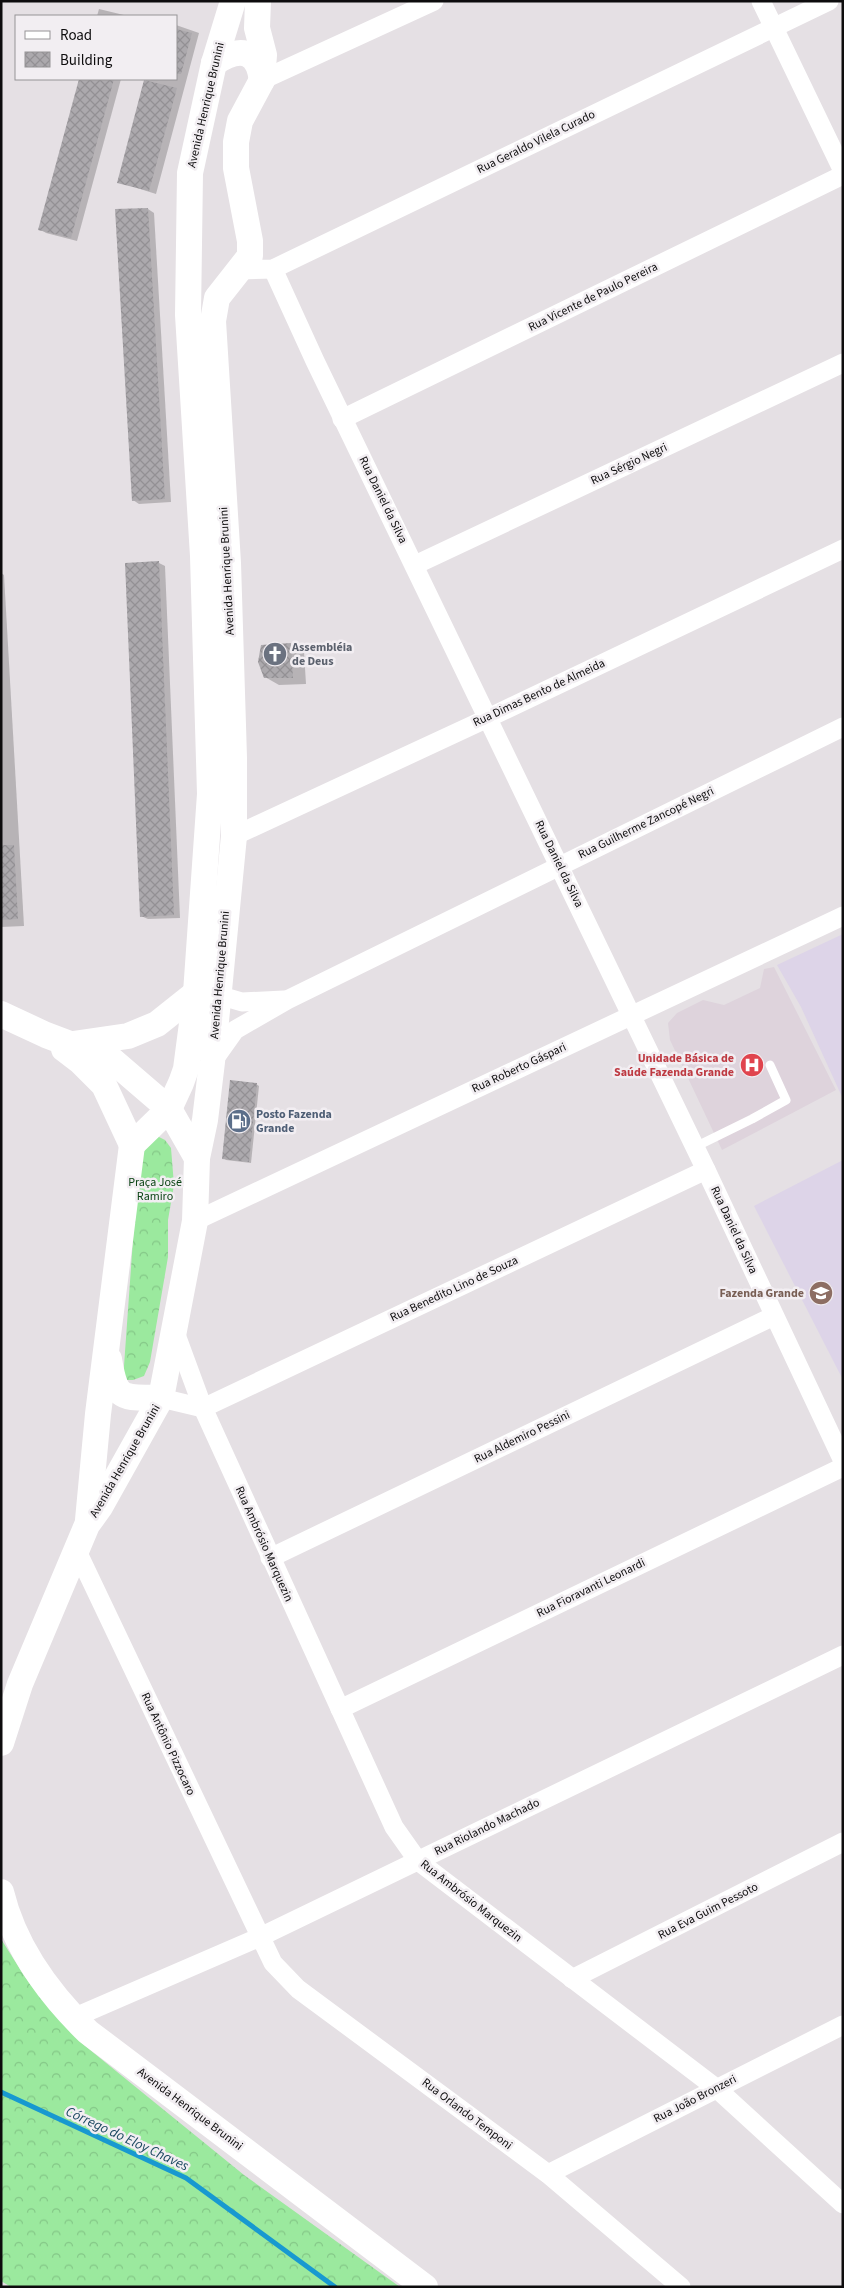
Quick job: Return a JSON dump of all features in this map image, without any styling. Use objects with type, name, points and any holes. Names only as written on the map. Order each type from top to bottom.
[{"type":"main road","name":"Avenida Henrique Brunini","points":[[87,1525],[100,1508],[162,1398],[195,1221],[197,1158],[205,1120],[212,1062],[207,994],[210,794],[203,556],[188,315],[188,242],[190,173],[214,63],[233,1]]},
{"type":"main road","name":"Avenida Henrique Brunini","points":[[1,1743],[20,1684],[87,1525],[132,1145],[169,1109],[182,1083],[207,994],[234,836],[234,758],[228,563],[213,321],[217,298],[226,284],[240,270],[250,256],[250,241],[236,168],[236,142],[240,121],[262,80],[264,55],[257,28],[258,1]]},
{"type":"main road","points":[[214,63],[227,55],[243,52],[255,58],[260,66],[262,80]]},
{"type":"main road","points":[[188,242],[198,260],[208,270],[224,274],[240,270]]},
{"type":"main road","points":[[70,1044],[128,1036],[157,1024],[207,994]]},
{"type":"main road","points":[[1,1014],[46,1035],[112,1060],[169,1109],[197,1158]]},
{"type":"main road","points":[[46,1035],[81,1062],[104,1085],[132,1145]]},
{"type":"main road","points":[[107,1346],[112,1379],[118,1391],[131,1397],[162,1398]]},
{"type":"main road","name":"Avenida Henrique Brunini","points":[[1,1892],[16,1936],[39,1976],[73,2018],[88,2032],[425,2287]]},
{"type":"street","points":[[262,80],[434,1]]},
{"type":"street","points":[[761,1],[843,173]]},
{"type":"street","name":"Rua Geraldo Vilela Curado","points":[[240,270],[273,269],[829,1]]},
{"type":"street","name":"Rua Vicente de Paulo Pereira","points":[[342,419],[843,173]]},
{"type":"street","name":"Rua Daniel da Silva","points":[[273,269],[342,419],[415,565],[695,1147],[843,1461]]},
{"type":"street","name":"Rua Sérgio Negri","points":[[415,565],[843,363]]},
{"type":"street","name":"Rua Dimas Bento de Almeida","points":[[234,836],[488,718],[843,549]]},
{"type":"street","name":"Rua Guilherme Zancopé Negri","points":[[212,1062],[235,1030],[287,1000],[559,865],[843,728]]},
{"type":"street","name":"Rua Roberto Gáspari","points":[[195,1221],[843,916]]},
{"type":"street","name":"Rua Guilherme Zancopé Negri","points":[[207,994],[242,1002],[287,1000]]},
{"type":"street","name":"Rua Benedito Lino de Souza","points":[[203,1408],[706,1170]]},
{"type":"street","name":"Rua Aldemiro Pessini","points":[[270,1558],[774,1316]]},
{"type":"street","name":"Rua Ambrósio Marquezin","points":[[175,1332],[203,1408],[270,1558],[394,1827],[418,1861],[716,2088],[843,2204]]},
{"type":"street","points":[[162,1398],[203,1408]]},
{"type":"street","name":"Rua Fioravanti Leonardi","points":[[340,1709],[843,1467]]},
{"type":"street","name":"Rua Antônio Pizzocaro","points":[[77,1551],[260,1937]]},
{"type":"street","name":"Rua Riolando Machado","points":[[73,2018],[260,1937],[843,1654]]},
{"type":"street","name":"Rua Eva Guim Pessoto","points":[[572,1979],[843,1842]]},
{"type":"street","name":"Rua Orlando Temponi","points":[[260,1937],[273,1964],[298,1989],[548,2174],[681,2287]]},
{"type":"street","name":"Rua João Bronzeri","points":[[548,2174],[843,2025]]},
{"type":"lane","points":[[695,1147],[786,1100],[770,1065]]},
{"type":"shaded area","points":[[843,934],[843,1099],[801,1007],[777,965]]},
{"type":"shaded area","name":"Unidade Básica de Saúde Fazenda Grande","points":[[774,967],[836,1090],[722,1150],[670,1040],[668,1023],[677,1013],[703,1000],[724,1005],[760,988],[764,969]]},
{"type":"shaded area","name":"Fazenda Grande","points":[[843,1160],[843,1380],[754,1206]]},
{"type":"green space","name":"Praça José Ramiro","points":[[157,1136],[165,1140],[171,1148],[174,1185],[168,1220],[168,1257],[150,1362],[144,1376],[133,1380],[123,1380],[139,1155]]},
{"type":"green space","points":[[1,1939],[25,1977],[84,2045],[244,2175],[400,2287],[11,2287],[1,2281]]},
{"type":"building","points":[[178,30],[192,33],[181,74],[178,74]]},
{"type":"building","points":[[79,80],[114,80],[71,238],[38,230]]},
{"type":"building","points":[[144,80],[177,88],[149,191],[117,183]]},
{"type":"building","points":[[148,208],[165,499],[132,501],[115,209]]},
{"type":"building","points":[[159,561],[174,915],[140,917],[125,563]]},
{"type":"building","name":"Assembléia de Deus","points":[[291,643],[293,678],[264,678],[258,662],[261,645]]},
{"type":"building","points":[[1,845],[14,845],[18,919],[1,920]]},
{"type":"building","name":"Posto Fazenda Grande","points":[[230,1080],[257,1083],[249,1162],[222,1159]]},
{"type":"waterway","name":"Córrego do Eloy Chaves","points":[[1,2092],[186,2178],[335,2287]]},
{"type":"place","name":"Assembléia de Deus","points":[[275,654]]},
{"type":"place","name":"Unidade Básica de Saúde Fazenda Grande","points":[[752,1065]]},
{"type":"place","name":"Posto Fazenda Grande","points":[[239,1121]]},
{"type":"place","name":"Fazenda Grande","points":[[821,1293]]}]
